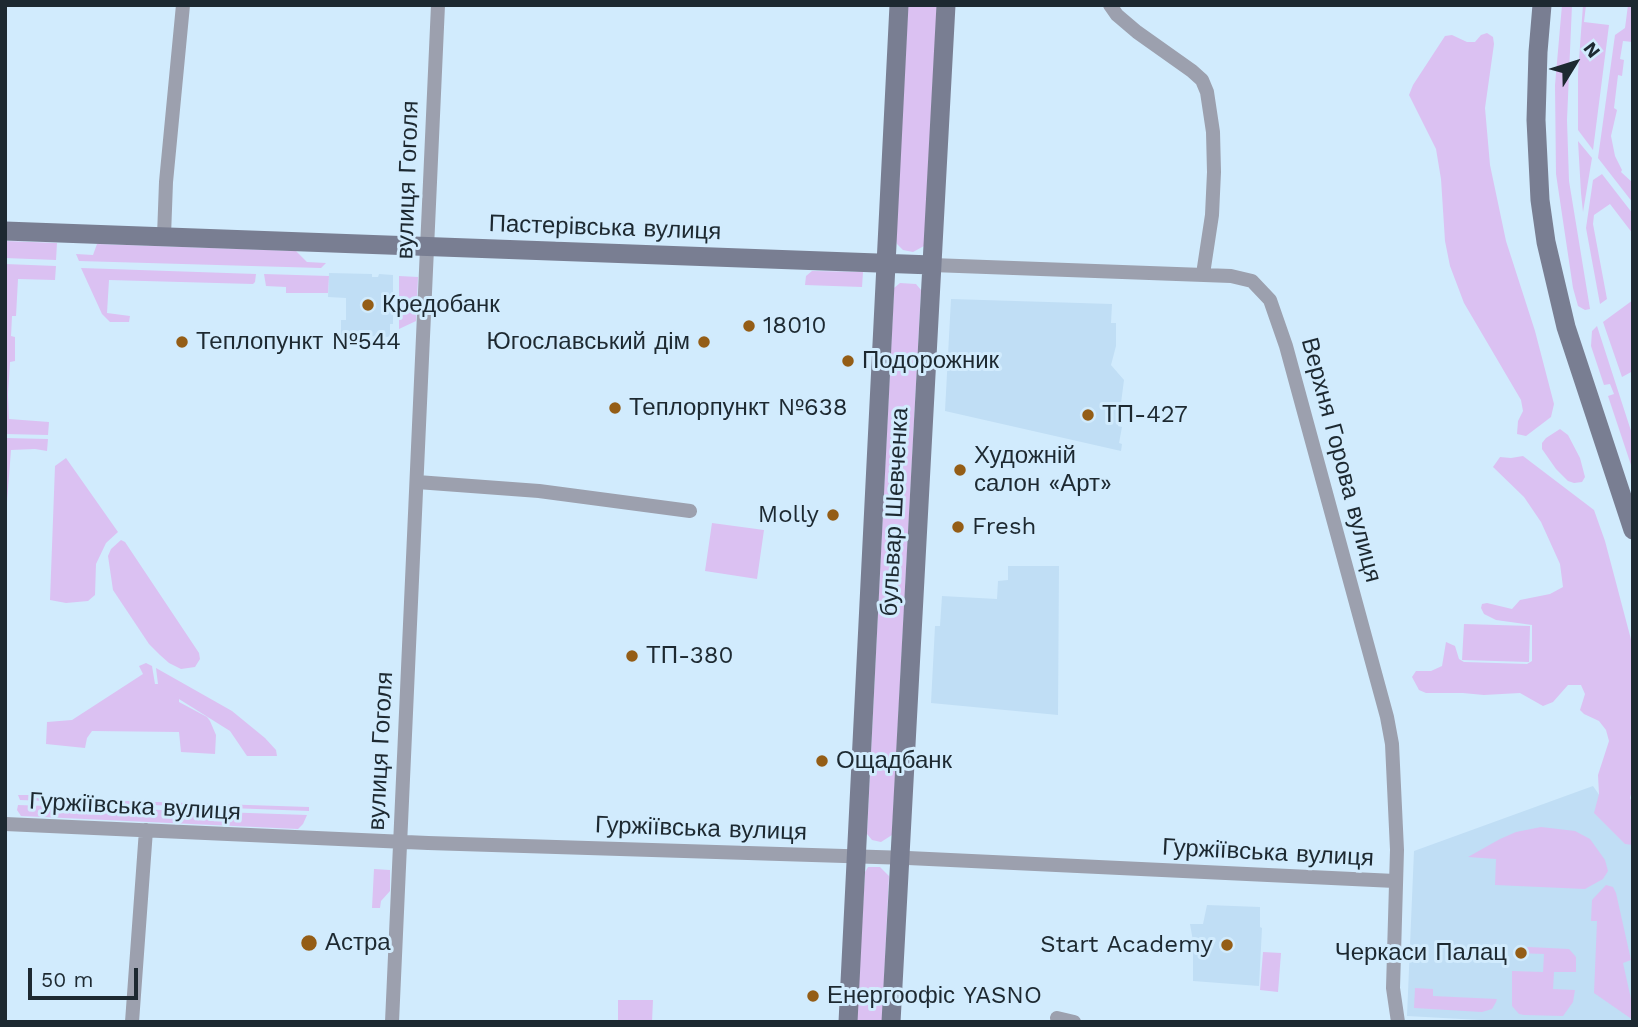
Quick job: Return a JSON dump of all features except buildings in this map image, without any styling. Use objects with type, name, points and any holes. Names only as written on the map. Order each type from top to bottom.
[{"type":"main road","name":"бульвар Шевченка","points":[[848,1022],[899,5]]},
{"type":"main road","name":"бульвар Шевченка","points":[[891,1022],[946,5]]},
{"type":"main road","points":[[1542,5],[1536,120],[1540,200],[1546,242],[1566,327],[1633,530]]},
{"type":"main road","name":"Пастерівська вулиця","points":[[5,231],[932,265]]},
{"type":"street","points":[[164,236],[183,5]]},
{"type":"street","name":"вулиця Гоголя","points":[[391,1022],[438,5]]},
{"type":"street","points":[[1110,5],[1131,27],[1192,71],[1202,80],[1207,92],[1213,132],[1214,172],[1212,215],[1203,275]]},
{"type":"street","name":"Пастерівська вулиця","points":[[932,265],[1203,275]]},
{"type":"street","name":"Верхня Горова вулиця","points":[[1203,275],[1231,276],[1252,281],[1270,300],[1280,324],[1387,717],[1395,776],[1393,988],[1398,1022]]},
{"type":"street","points":[[417,482],[539,491],[690,511]]},
{"type":"street","name":"Гуржіївська вулиця","points":[[5,824],[900,858],[1395,881]]},
{"type":"street","points":[[132,1022],[146,830]]},
{"type":"street","points":[[1056,1018],[1074,1022]]},
{"type":"shaded area","points":[[908,5],[937,5],[924,246],[913,252],[903,250],[896,240]]},
{"type":"shaded area","points":[[1562,5],[1572,5],[1567,120],[1569,181],[1590,309],[1585,310],[1578,306],[1573,288],[1556,174],[1555,85]]},
{"type":"shaded area","points":[[1583,5],[1586,5],[1584,22],[1609,25],[1593,150],[1578,130],[1578,73]]},
{"type":"shaded area","points":[[1628,5],[1633,5],[1633,42],[1623,41],[1620,59],[1624,60],[1622,76],[1618,75],[1614,108],[1617,110],[1611,136],[1621,172],[1633,183],[1633,203],[1598,158],[1615,35],[1625,28]]},
{"type":"shaded area","points":[[1487,33],[1493,37],[1494,44],[1485,108],[1490,165],[1506,241],[1535,331],[1554,404],[1551,417],[1526,436],[1517,434],[1518,421],[1523,411],[1521,400],[1464,303],[1450,266],[1436,149],[1409,95],[1445,36],[1452,35],[1467,42],[1475,42]]},
{"type":"shaded area","points":[[1578,141],[1592,158],[1583,212],[1581,193]]},
{"type":"shaded area","points":[[1602,174],[1633,214],[1633,234],[1610,204],[1594,215],[1593,224],[1607,299],[1600,304],[1586,228],[1593,180]]},
{"type":"shaded area","points":[[5,241],[57,243],[56,260],[5,258]]},
{"type":"shaded area","points":[[97,244],[296,251],[307,262],[326,263],[321,268],[79,261],[76,254],[93,255]]},
{"type":"shaded area","points":[[5,264],[56,266],[55,280],[18,279],[16,316],[12,316],[11,336],[15,337],[15,361],[10,362],[8,394],[9,419],[49,422],[48,435],[5,434]]},
{"type":"shaded area","points":[[81,268],[256,274],[253,284],[109,280],[107,313],[130,316],[129,322],[110,322],[102,314]]},
{"type":"shaded area","points":[[812,271],[863,272],[862,287],[805,285],[806,276]]},
{"type":"shaded area","points":[[329,273],[372,274],[372,277],[378,277],[379,274],[393,275],[393,324],[390,324],[390,337],[341,335],[341,320],[346,320],[346,298],[328,297]]},
{"type":"shaded area","points":[[264,274],[329,276],[328,293],[286,293],[286,287],[266,286]]},
{"type":"shaded area","points":[[399,276],[418,277],[416,321],[399,329]]},
{"type":"shaded area","points":[[900,283],[916,284],[921,290],[892,835],[881,842],[872,840],[867,834],[894,288]]},
{"type":"shaded area","points":[[951,299],[1112,304],[1111,323],[1116,323],[1116,346],[1111,365],[1124,380],[1118,426],[1122,427],[1119,443],[1122,444],[1121,451],[945,411]]},
{"type":"shaded area","points":[[1633,300],[1633,371],[1622,377],[1603,322]]},
{"type":"shaded area","points":[[1597,326],[1633,437],[1633,471],[1608,396],[1614,394],[1610,384],[1604,385],[1591,346],[1592,331]]},
{"type":"shaded area","points":[[1560,429],[1568,435],[1580,458],[1585,477],[1582,482],[1568,481],[1542,449],[1546,438]]},
{"type":"shaded area","points":[[5,438],[48,439],[47,451],[11,450],[5,528]]},
{"type":"shaded area","points":[[1523,456],[1594,510],[1605,541],[1633,647],[1633,786],[1630,798],[1633,804],[1633,845],[1625,844],[1594,813],[1599,794],[1598,775],[1609,741],[1606,730],[1599,721],[1580,710],[1585,694],[1581,685],[1568,685],[1553,702],[1543,706],[1520,693],[1426,693],[1419,690],[1412,677],[1416,671],[1431,671],[1442,666],[1446,642],[1455,646],[1459,659],[1464,662],[1527,664],[1532,661],[1532,625],[1496,620],[1484,614],[1481,608],[1482,604],[1487,603],[1512,609],[1520,600],[1550,594],[1563,587],[1560,564],[1541,522],[1524,497],[1493,467],[1500,457]]},
{"type":"shaded area","points":[[66,458],[118,532],[106,543],[96,564],[95,595],[88,601],[66,603],[50,600],[55,466]]},
{"type":"shaded area","points":[[712,523],[764,530],[757,579],[705,571]]},
{"type":"shaded area","points":[[121,540],[125,542],[199,653],[200,659],[195,667],[181,669],[160,655],[149,644],[113,590],[108,556]]},
{"type":"shaded area","points":[[1008,566],[1059,566],[1058,715],[931,703],[935,626],[940,626],[942,596],[997,599],[998,581],[1008,580]]},
{"type":"shaded area","points":[[1464,624],[1530,626],[1529,662],[1462,660]]},
{"type":"shaded area","points":[[146,663],[152,666],[155,684],[158,684],[156,668],[232,711],[265,738],[276,750],[277,756],[247,756],[230,731],[179,699],[179,702],[210,721],[216,735],[215,754],[181,752],[179,732],[92,731],[85,748],[46,744],[47,722],[72,720],[143,674],[139,666]]},
{"type":"shaded area","name":"Черкаси Палац","points":[[1593,786],[1630,839],[1633,854],[1633,1022],[1516,1022],[1407,1016],[1414,851]]},
{"type":"shaded area","points":[[18,795],[36,795],[36,798],[309,807],[309,811],[20,800]]},
{"type":"shaded area","points":[[18,805],[307,815],[298,829],[21,816],[17,810]]},
{"type":"shaded area","points":[[1541,827],[1575,831],[1590,839],[1605,860],[1608,871],[1603,879],[1585,889],[1495,885],[1496,859],[1468,857],[1516,832]]},
{"type":"shaded area","points":[[868,867],[880,867],[889,876],[882,1022],[856,1022],[865,872]]},
{"type":"shaded area","points":[[374,869],[390,870],[390,891],[381,901],[380,908],[372,908]]},
{"type":"shaded area","points":[[1606,885],[1613,887],[1616,893],[1631,960],[1623,963],[1633,1020],[1594,993],[1597,921],[1591,921],[1592,900]]},
{"type":"shaded area","name":"Start Academy","points":[[1207,905],[1260,907],[1262,928],[1259,986],[1193,981],[1193,941],[1190,924],[1203,924]]},
{"type":"shaded area","points":[[1529,947],[1569,949],[1576,957],[1576,972],[1554,972],[1553,989],[1575,990],[1573,1002],[1563,1016],[1524,1015],[1519,1014],[1512,1006],[1512,971],[1543,972],[1544,954],[1516,953]]},
{"type":"shaded area","points":[[1263,952],[1281,953],[1278,992],[1260,990]]},
{"type":"shaded area","points":[[1415,988],[1433,989],[1433,996],[1497,999],[1492,1009],[1482,1012],[1414,1008]]},
{"type":"shaded area","points":[[618,1000],[653,1000],[652,1022],[618,1022]]},
{"type":"place","name":"Кредобанк","points":[[368,305]]},
{"type":"place","name":"18010","points":[[749,326]]},
{"type":"place","name":"Теплопункт №544","points":[[182,342]]},
{"type":"place","name":"Югославський дім","points":[[704,342]]},
{"type":"place","name":"Подорожник","points":[[848,361]]},
{"type":"place","name":"Теплорпункт №638","points":[[615,408]]},
{"type":"place","name":"ТП-427","points":[[1088,415]]},
{"type":"place","name":"Художній салон «Арт»","points":[[960,470]]},
{"type":"place","name":"Molly","points":[[833,515]]},
{"type":"place","name":"Fresh","points":[[958,527]]},
{"type":"place","name":"ТП-380","points":[[632,656]]},
{"type":"place","name":"Ощадбанк","points":[[822,761]]},
{"type":"place","name":"Астра","points":[[309,943]]},
{"type":"place","name":"Start Academy","points":[[1227,945]]},
{"type":"place","name":"Черкаси Палац","points":[[1521,953]]},
{"type":"place","name":"Енергоофіс YASNO","points":[[813,996]]}]
